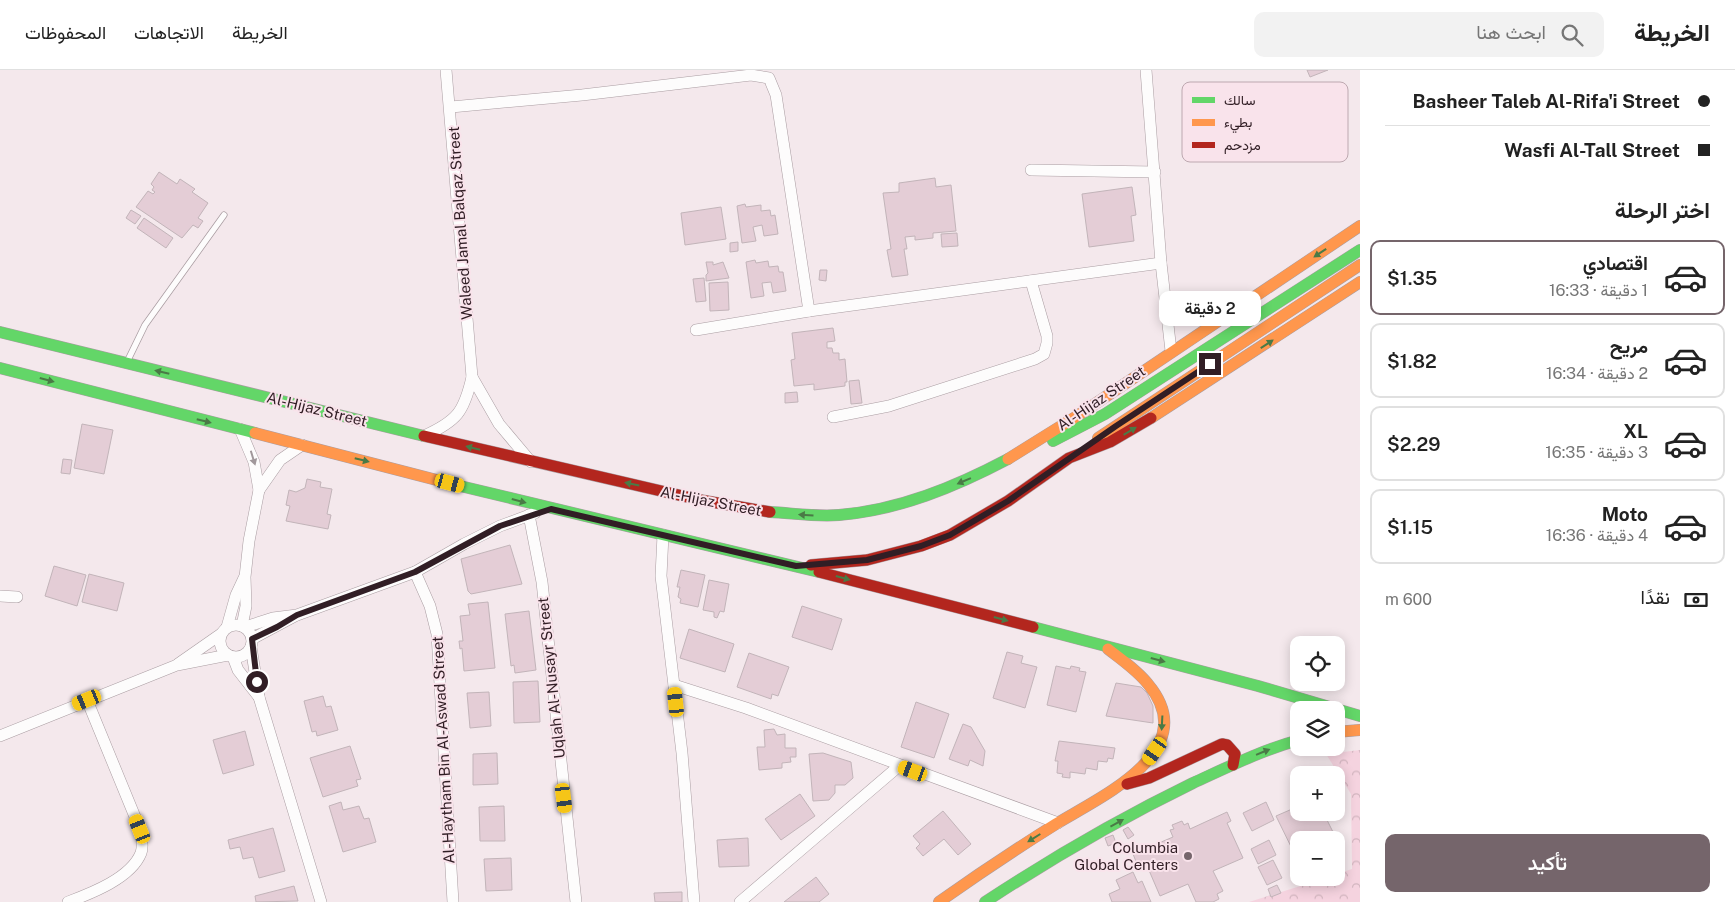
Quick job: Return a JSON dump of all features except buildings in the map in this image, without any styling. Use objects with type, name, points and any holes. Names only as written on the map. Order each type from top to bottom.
[{"type":"main road","name":"Al-Hijaz Street","points":[[0,332],[531,462],[765,512],[822,516],[865,512],[914,501],[967,480],[1007,460],[1077,416],[1171,351],[1360,226]]},
{"type":"main road","points":[[1007,460],[1042,446],[1083,426],[1171,372],[1360,250]]},
{"type":"main road","points":[[796,566],[867,560],[921,546],[943,538],[1008,501],[1178,385],[1360,266]]},
{"type":"main road","points":[[1069,458],[1130,431],[1360,282]]},
{"type":"main road","points":[[0,368],[551,509],[796,566],[1104,646],[1360,716]]},
{"type":"main road","points":[[985,902],[1016,866],[1058,824],[1121,786],[1142,768],[1155,751],[1160,739],[1162,714],[1154,690],[1147,680],[1104,646]]},
{"type":"main road","points":[[1345,731],[1360,730]]},
{"type":"main road","points":[[939,902],[1126,818],[1233,765],[1290,743]]},
{"type":"main road","points":[[1121,786],[1149,778],[1222,744],[1228,746],[1235,754],[1233,765]]},
{"type":"street","name":"Waleed Jamal Balqaz Street","points":[[424,436],[448,424],[459,414],[468,397],[472,376],[451,107],[446,70]]},
{"type":"street","points":[[1146,70],[1161,263],[1171,351]]},
{"type":"street","points":[[451,107],[582,95],[751,75],[769,78],[776,95],[809,311]]},
{"type":"street","points":[[1031,170],[1155,172]]},
{"type":"street","points":[[696,330],[809,311],[1161,263]]},
{"type":"street","points":[[833,418],[889,406],[1035,359],[1044,354],[1047,336],[1031,281]]},
{"type":"street","name":"Waleed Jamal Balqaz Street","points":[[472,376],[499,424],[531,462]]},
{"type":"street","points":[[240,429],[250,451],[259,490],[245,577],[246,606],[243,626],[252,643],[259,697],[321,902]]},
{"type":"street","points":[[259,490],[280,460],[302,445]]},
{"type":"street","points":[[0,736],[177,665],[246,654],[252,643],[297,615],[415,572],[464,544],[528,515],[551,509]]},
{"type":"street","name":"Uqlah Al-Nusayr Street","points":[[528,515],[542,582],[576,902]]},
{"type":"street","points":[[663,535],[661,576],[689,825],[694,902]]},
{"type":"street","name":"Al-Haytham Bin Al-Aswad Street","points":[[415,572],[430,606],[437,634],[453,902]]},
{"type":"street","points":[[245,577],[236,595],[220,646],[230,656],[238,670],[259,697]]},
{"type":"street","points":[[0,596],[17,598]]},
{"type":"street","points":[[177,665],[224,630],[273,618],[297,615]]},
{"type":"street","points":[[674,685],[746,708],[1058,824]]},
{"type":"street","points":[[68,902],[102,887],[127,871],[141,852],[142,843],[140,829],[87,700]]},
{"type":"street","points":[[740,902],[899,766]]},
{"type":"lane","points":[[126,364],[145,325],[224,215]]},
{"type":"green space","points":[[1360,750],[1360,902],[1249,902],[1300,886],[1345,886],[1345,871],[1352,869],[1351,794],[1345,784],[1345,766],[1334,766],[1327,756],[1345,756],[1345,752]]},
{"type":"traffic: fast","points":[[1053,441],[1105,414],[1360,250]]},
{"type":"traffic: fast","points":[[0,332],[424,436]]},
{"type":"traffic: fast","points":[[0,368],[255,433]]},
{"type":"traffic: fast","points":[[770,512],[839,515],[883,508],[947,488],[1008,459]]},
{"type":"traffic: fast","points":[[456,485],[819,572]]},
{"type":"traffic: fast","points":[[1033,627],[1258,686],[1360,716]]},
{"type":"traffic: fast","points":[[985,902],[1087,839],[1166,796],[1245,759],[1290,743]]},
{"type":"traffic: slow","points":[[1008,459],[1077,416],[1360,226]]},
{"type":"traffic: slow","points":[[1098,438],[1360,265]]},
{"type":"traffic: slow","points":[[1151,418],[1360,282]]},
{"type":"traffic: slow","points":[[255,433],[456,485]]},
{"type":"traffic: slow","points":[[939,902],[1026,843],[1119,786],[1140,769],[1155,751],[1163,730],[1162,708],[1144,679],[1108,649]]},
{"type":"traffic: slow","points":[[1345,731],[1360,730]]},
{"type":"traffic: jam","points":[[811,565],[867,560],[921,546],[950,535],[1008,501],[1069,458],[1110,442],[1151,418]]},
{"type":"traffic: jam","points":[[424,436],[700,500],[770,512]]},
{"type":"traffic: jam","points":[[819,572],[1033,627]]},
{"type":"traffic: jam","points":[[1127,784],[1149,778],[1222,744],[1227,745],[1235,754],[1233,765]]},
{"type":"place","name":"Columbia Global Centers","points":[[1188,856]]},
{"type":"route","points":[[257,682],[251,647],[252,639],[266,634],[297,615],[415,572],[500,526],[528,515],[551,509],[796,566],[867,560],[921,546],[950,535],[975,522],[1210,364]]}]
